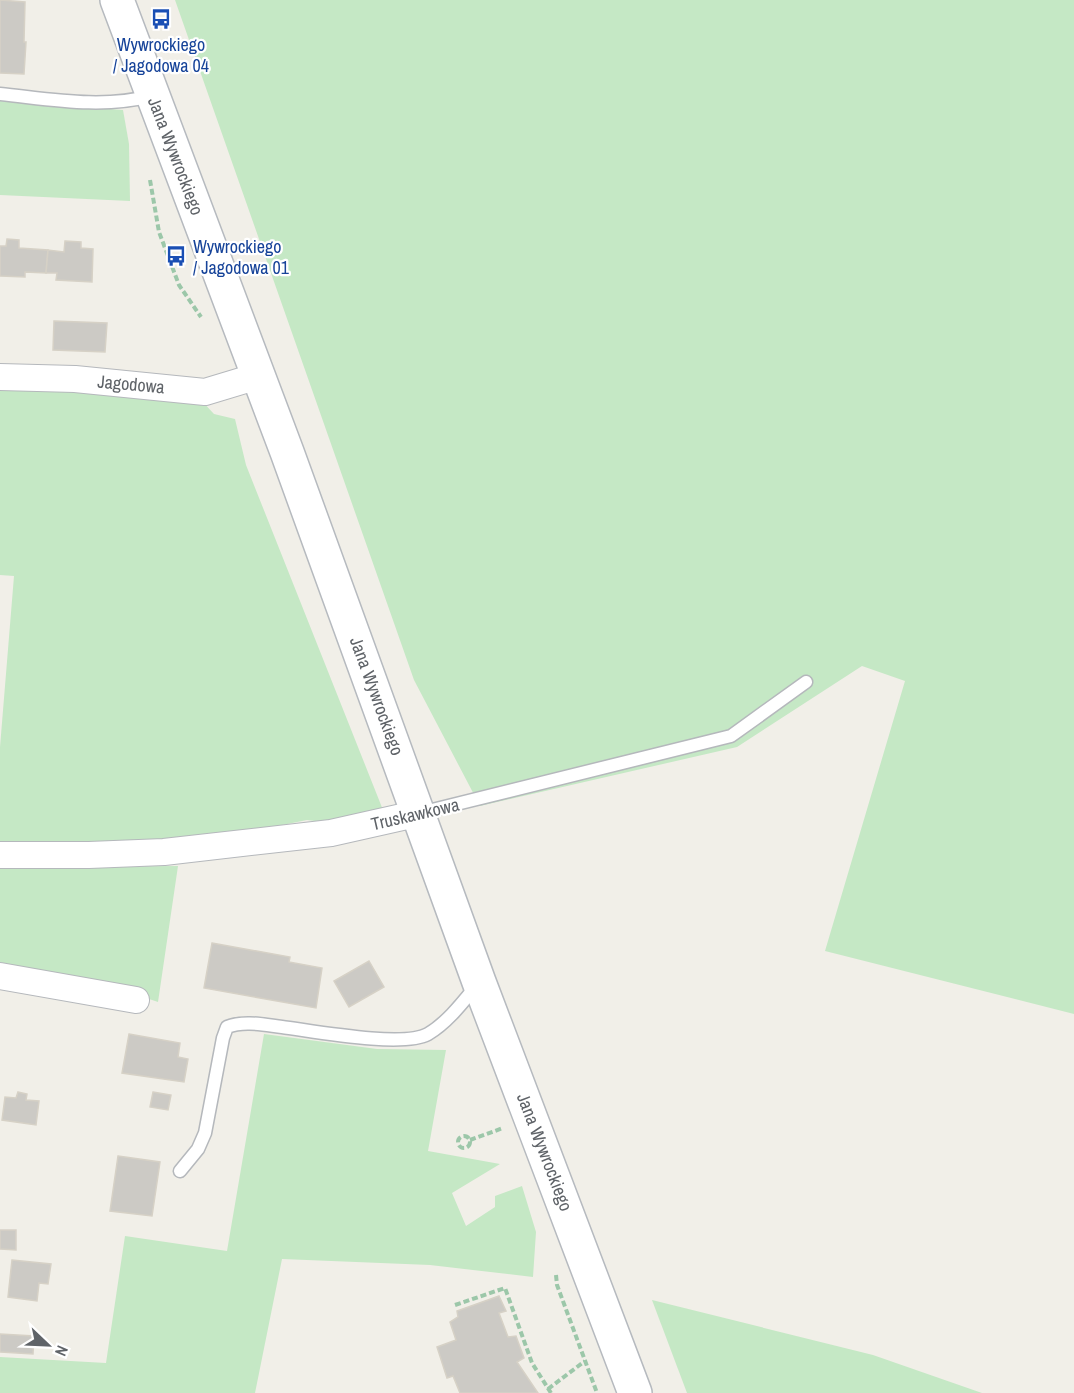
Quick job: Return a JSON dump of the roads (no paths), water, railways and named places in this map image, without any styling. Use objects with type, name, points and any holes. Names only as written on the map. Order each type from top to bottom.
[{"type":"street","name":"Jana Wywrockiego","points":[[117,0],[420,813],[479,982],[634,1393]]},
{"type":"street","name":"Jagodowa","points":[[0,377],[75,379],[205,392],[258,376]]},
{"type":"street","name":"Truskawkowa","points":[[0,855],[164,852],[331,833],[420,813]]},
{"type":"street","points":[[0,976],[136,1000]]},
{"type":"lane","points":[[0,94],[90,103],[130,102],[153,96]]},
{"type":"lane","name":"Truskawkowa","points":[[420,813],[731,736],[806,682]]},
{"type":"lane","points":[[180,1171],[198,1149],[205,1133],[227,1027],[236,1023],[256,1024],[369,1038],[426,1035],[443,1022],[479,982]]},
{"type":"place","name":"Wywrockiego / Jagodowa 04","points":[[161,19]]},
{"type":"place","name":"Wywrockiego / Jagodowa 01","points":[[176,256]]}]
